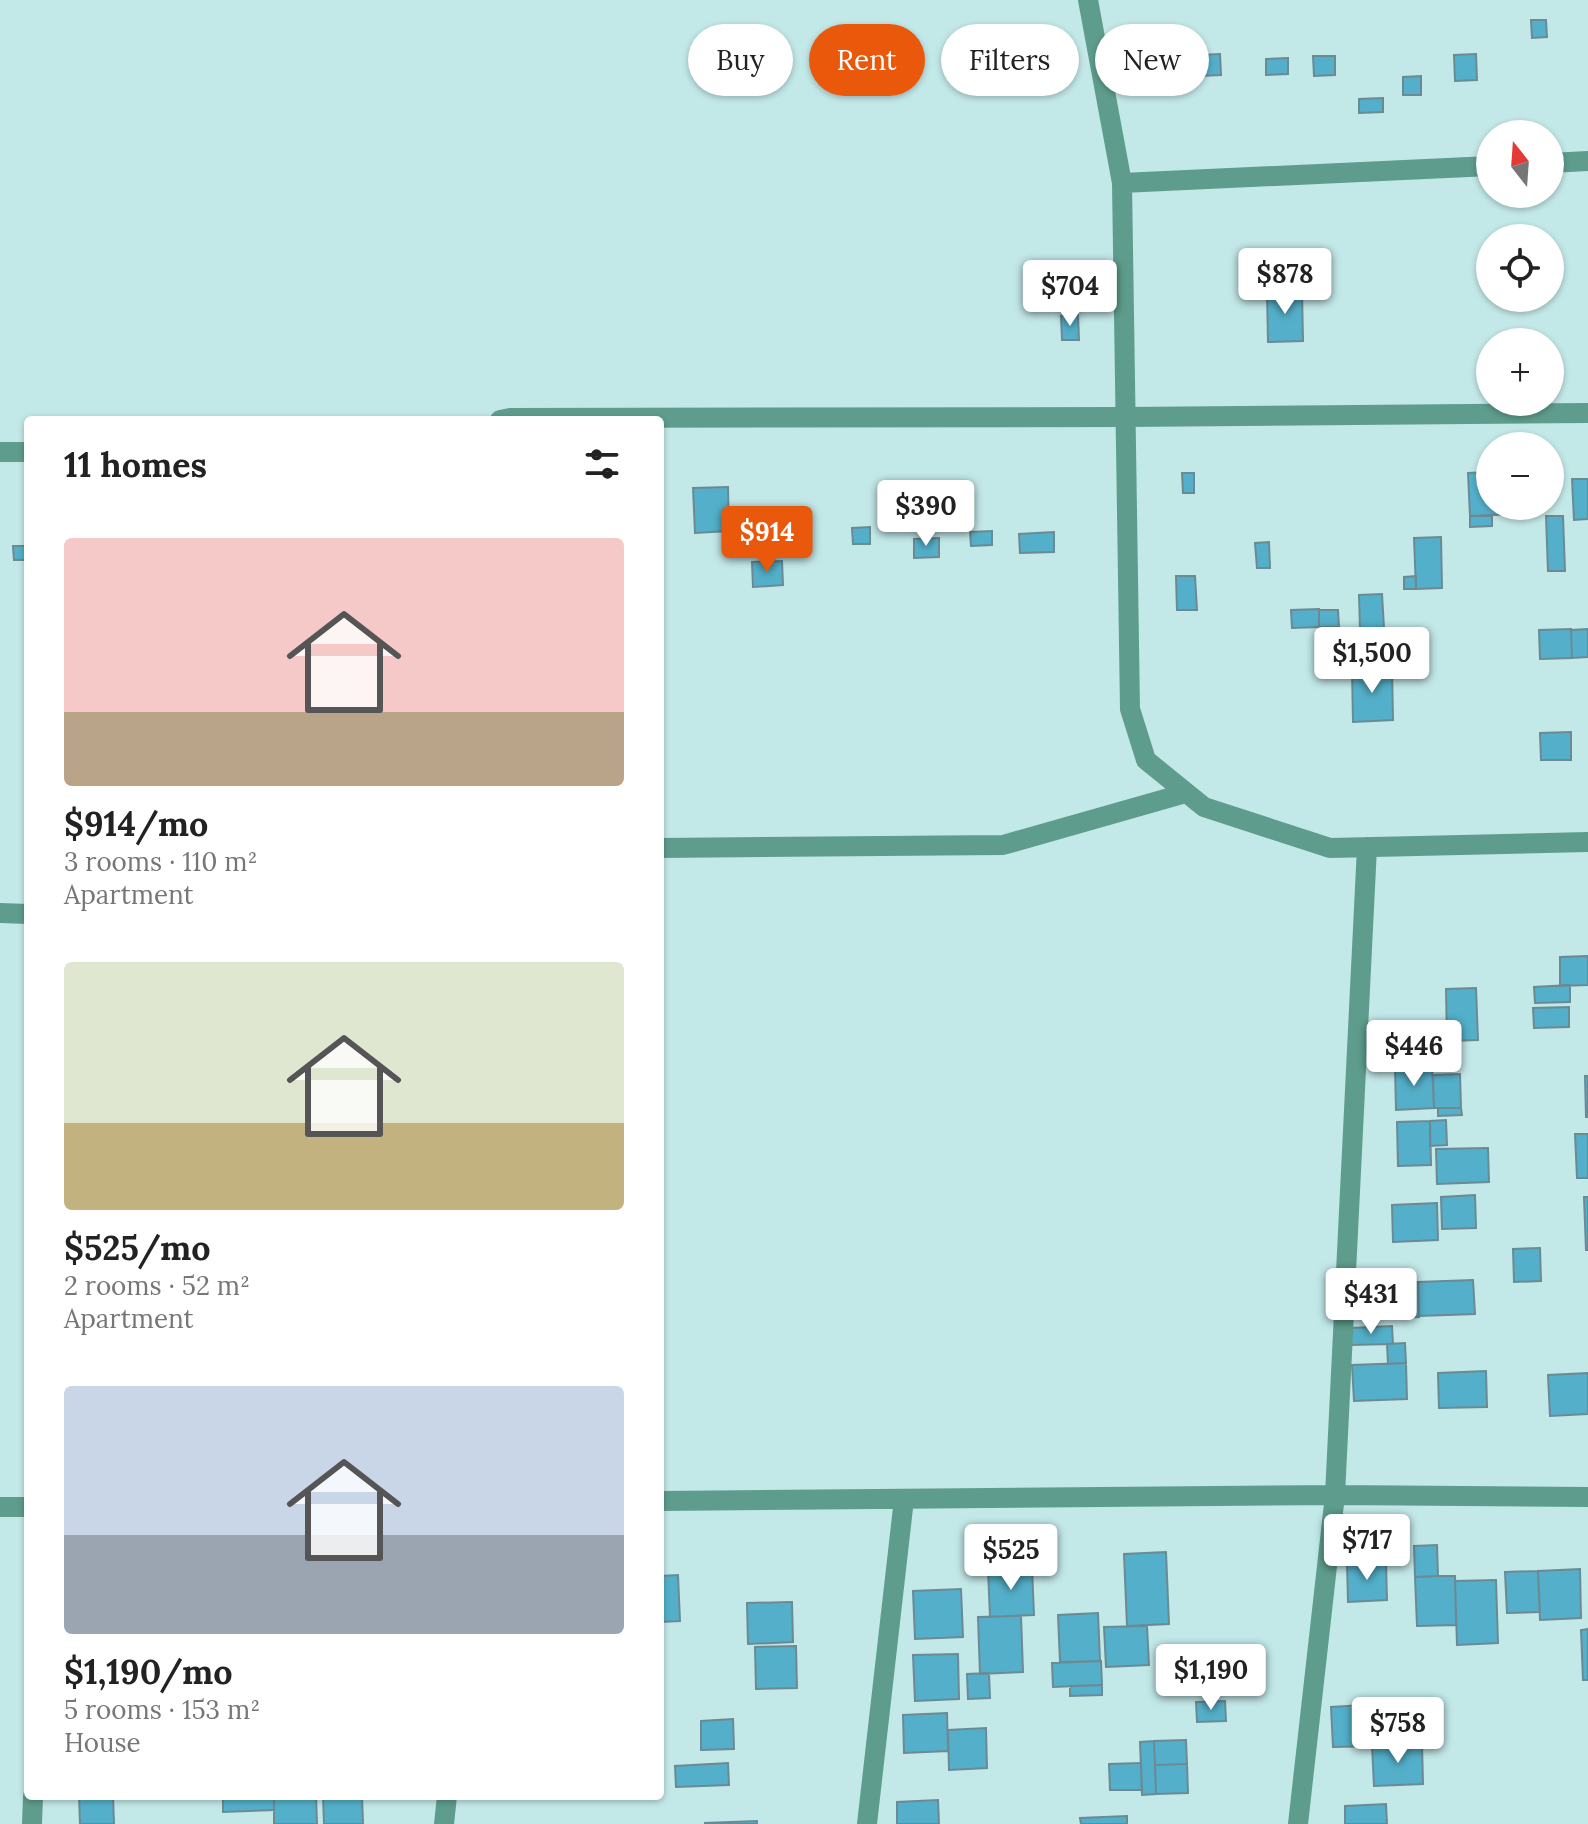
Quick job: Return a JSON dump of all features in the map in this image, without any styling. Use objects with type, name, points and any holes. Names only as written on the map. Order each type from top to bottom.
[{"type":"street","points":[[1088,0],[1122,183],[1130,709],[1146,760],[1204,807],[1330,848],[1588,842]]},
{"type":"street","points":[[1564,162],[1588,161]]},
{"type":"street","points":[[1122,183],[1476,167]]},
{"type":"street","points":[[664,418],[1588,413]]},
{"type":"street","points":[[0,452],[24,452]]},
{"type":"street","points":[[664,848],[1003,845],[1186,793]]},
{"type":"street","points":[[1298,1824],[1335,1495],[1367,847]]},
{"type":"street","points":[[0,913],[24,914]]},
{"type":"street","points":[[664,1501],[1335,1495],[1588,1497]]},
{"type":"street","points":[[867,1824],[904,1499]]},
{"type":"street","points":[[0,1507],[24,1507]]},
{"type":"street","points":[[32,1824],[33,1800]]},
{"type":"street","points":[[444,1824],[447,1800]]},
{"type":"building","points":[[1531,20],[1546,20],[1547,37],[1532,38]]},
{"type":"building","points":[[1220,54],[1221,75],[1209,76],[1209,55]]},
{"type":"building","points":[[1476,54],[1477,80],[1455,81],[1454,55]]},
{"type":"building","points":[[1313,56],[1335,56],[1335,75],[1314,76]]},
{"type":"building","points":[[1288,58],[1288,74],[1266,75],[1266,59]]},
{"type":"building","points":[[1421,76],[1421,95],[1403,95],[1403,77]]},
{"type":"building","points":[[1383,98],[1383,112],[1359,113],[1359,99]]},
{"type":"building","points":[[1302,291],[1303,341],[1268,342],[1267,292]]},
{"type":"building","points":[[1078,315],[1079,340],[1062,340],[1061,316]]},
{"type":"building","points":[[1182,473],[1194,473],[1194,493],[1183,493]]},
{"type":"building","points":[[1468,473],[1476,473],[1476,516],[1470,516]]},
{"type":"building","points":[[1572,479],[1588,479],[1588,519],[1574,520]]},
{"type":"building","points":[[728,487],[729,531],[695,533],[693,488]]},
{"type":"building","points":[[1470,516],[1476,516],[1476,520],[1492,520],[1492,526],[1470,527]]},
{"type":"building","points":[[1546,520],[1563,520],[1565,571],[1548,571]]},
{"type":"building","points":[[870,527],[870,544],[853,544],[852,528]]},
{"type":"building","points":[[793,530],[803,530],[804,543],[793,544]]},
{"type":"building","points":[[992,531],[992,545],[971,546],[970,532]]},
{"type":"building","points":[[1054,532],[1054,552],[1020,553],[1019,534]]},
{"type":"building","points":[[1441,537],[1442,588],[1416,589],[1414,538]]},
{"type":"building","points":[[939,538],[939,557],[914,558],[914,539]]},
{"type":"building","points":[[1269,542],[1270,568],[1257,568],[1255,543]]},
{"type":"building","points":[[13,546],[24,546],[24,560],[14,560]]},
{"type":"building","points":[[782,561],[783,585],[753,587],[752,562]]},
{"type":"building","points":[[1176,576],[1195,576],[1197,610],[1177,610]]},
{"type":"building","points":[[1416,576],[1416,589],[1404,589],[1404,577]]},
{"type":"building","points":[[1382,594],[1384,628],[1360,629],[1359,595]]},
{"type":"building","points":[[1319,609],[1319,627],[1292,628],[1291,610]]},
{"type":"building","points":[[1319,610],[1338,610],[1339,627],[1319,627]]},
{"type":"building","points":[[1571,629],[1572,658],[1540,659],[1539,630]]},
{"type":"building","points":[[1588,629],[1588,657],[1572,658],[1571,630]]},
{"type":"building","points":[[1392,668],[1393,720],[1353,722],[1352,669]]},
{"type":"building","points":[[1571,732],[1571,760],[1541,760],[1540,733]]},
{"type":"building","points":[[1588,956],[1588,985],[1560,986],[1560,957]]},
{"type":"building","points":[[1570,985],[1570,1002],[1535,1003],[1534,987]]},
{"type":"building","points":[[1476,988],[1478,1040],[1447,1041],[1446,989]]},
{"type":"building","points":[[1569,1007],[1569,1027],[1534,1028],[1533,1008]]},
{"type":"building","points":[[1432,1066],[1434,1108],[1396,1110],[1395,1067]]},
{"type":"building","points":[[1460,1074],[1461,1108],[1434,1108],[1433,1075]]},
{"type":"building","points":[[1585,1076],[1588,1076],[1588,1117],[1586,1117]]},
{"type":"building","points":[[1438,1108],[1461,1108],[1462,1115],[1438,1116]]},
{"type":"building","points":[[1446,1120],[1447,1145],[1430,1146],[1430,1121]]},
{"type":"building","points":[[1430,1121],[1431,1165],[1398,1166],[1397,1122]]},
{"type":"building","points":[[1575,1134],[1588,1134],[1588,1178],[1577,1178]]},
{"type":"building","points":[[1488,1148],[1489,1182],[1437,1184],[1436,1149]]},
{"type":"building","points":[[1475,1195],[1476,1228],[1442,1229],[1441,1197]]},
{"type":"building","points":[[1584,1197],[1588,1197],[1588,1250],[1586,1250]]},
{"type":"building","points":[[1437,1203],[1438,1240],[1393,1242],[1392,1205]]},
{"type":"building","points":[[1540,1248],[1541,1281],[1514,1282],[1513,1249]]},
{"type":"building","points":[[1473,1280],[1475,1314],[1419,1316],[1418,1282]]},
{"type":"building","points":[[1418,1282],[1419,1317],[1377,1319],[1376,1283]]},
{"type":"building","points":[[1392,1326],[1393,1344],[1350,1345],[1350,1328]]},
{"type":"building","points":[[1405,1343],[1406,1363],[1388,1364],[1387,1344]]},
{"type":"building","points":[[1406,1363],[1407,1399],[1354,1401],[1352,1365]]},
{"type":"building","points":[[1486,1371],[1487,1407],[1439,1408],[1438,1373]]},
{"type":"building","points":[[1588,1373],[1588,1414],[1550,1416],[1548,1375]]},
{"type":"building","points":[[1437,1545],[1438,1576],[1415,1577],[1414,1546]]},
{"type":"building","points":[[1166,1552],[1169,1624],[1127,1626],[1124,1554]]},
{"type":"building","points":[[1386,1562],[1387,1600],[1348,1602],[1347,1563]]},
{"type":"building","points":[[1032,1568],[1034,1615],[990,1617],[988,1569]]},
{"type":"building","points":[[1580,1569],[1581,1618],[1540,1620],[1538,1571]]},
{"type":"building","points":[[1538,1571],[1540,1612],[1507,1613],[1505,1572]]},
{"type":"building","points":[[678,1575],[680,1621],[664,1622],[664,1576]]},
{"type":"building","points":[[1455,1576],[1456,1625],[1417,1626],[1415,1577]]},
{"type":"building","points":[[1496,1580],[1498,1643],[1457,1645],[1455,1581]]},
{"type":"building","points":[[961,1589],[963,1637],[915,1639],[913,1591]]},
{"type":"building","points":[[792,1602],[793,1642],[748,1644],[747,1603]]},
{"type":"building","points":[[1098,1613],[1100,1661],[1060,1662],[1058,1615]]},
{"type":"building","points":[[1021,1616],[1023,1672],[980,1674],[978,1617]]},
{"type":"building","points":[[1147,1626],[1149,1665],[1106,1667],[1104,1627]]},
{"type":"building","points":[[1588,1629],[1588,1680],[1583,1680],[1581,1630]]},
{"type":"building","points":[[796,1646],[797,1688],[756,1689],[755,1647]]},
{"type":"building","points":[[958,1654],[959,1699],[915,1701],[913,1655]]},
{"type":"building","points":[[1101,1661],[1102,1685],[1053,1687],[1052,1663]]},
{"type":"building","points":[[989,1673],[990,1698],[968,1699],[967,1674]]},
{"type":"building","points":[[1102,1685],[1102,1695],[1070,1696],[1070,1686]]},
{"type":"building","points":[[1225,1701],[1226,1721],[1197,1722],[1196,1702]]},
{"type":"building","points":[[1420,1703],[1422,1744],[1380,1746],[1379,1705]]},
{"type":"building","points":[[1379,1704],[1380,1746],[1333,1747],[1331,1707]]},
{"type":"building","points":[[947,1713],[948,1751],[904,1753],[903,1715]]},
{"type":"building","points":[[733,1719],[734,1749],[701,1750],[701,1721]]},
{"type":"building","points":[[986,1728],[987,1768],[949,1770],[948,1730]]},
{"type":"building","points":[[1186,1740],[1187,1764],[1155,1765],[1154,1741]]},
{"type":"building","points":[[1154,1741],[1156,1794],[1142,1795],[1140,1742]]},
{"type":"building","points":[[1422,1744],[1423,1784],[1374,1786],[1372,1746]]},
{"type":"building","points":[[728,1763],[729,1785],[676,1787],[675,1766]]},
{"type":"building","points":[[1141,1763],[1142,1790],[1110,1790],[1109,1764]]},
{"type":"building","points":[[1187,1764],[1188,1793],[1156,1794],[1155,1765]]},
{"type":"building","points":[[79,1800],[113,1800],[114,1824],[80,1824]]},
{"type":"building","points":[[223,1800],[274,1800],[274,1810],[223,1812]]},
{"type":"building","points":[[274,1800],[316,1800],[317,1824],[274,1824]]},
{"type":"building","points":[[323,1800],[362,1800],[363,1824],[324,1824]]},
{"type":"building","points":[[938,1800],[939,1824],[897,1824],[897,1802]]},
{"type":"building","points":[[1386,1804],[1387,1824],[1345,1824],[1345,1806]]},
{"type":"building","points":[[1127,1816],[1127,1824],[1081,1824],[1080,1818]]},
{"type":"building","points":[[757,1821],[757,1824],[705,1824],[705,1823]]}]
